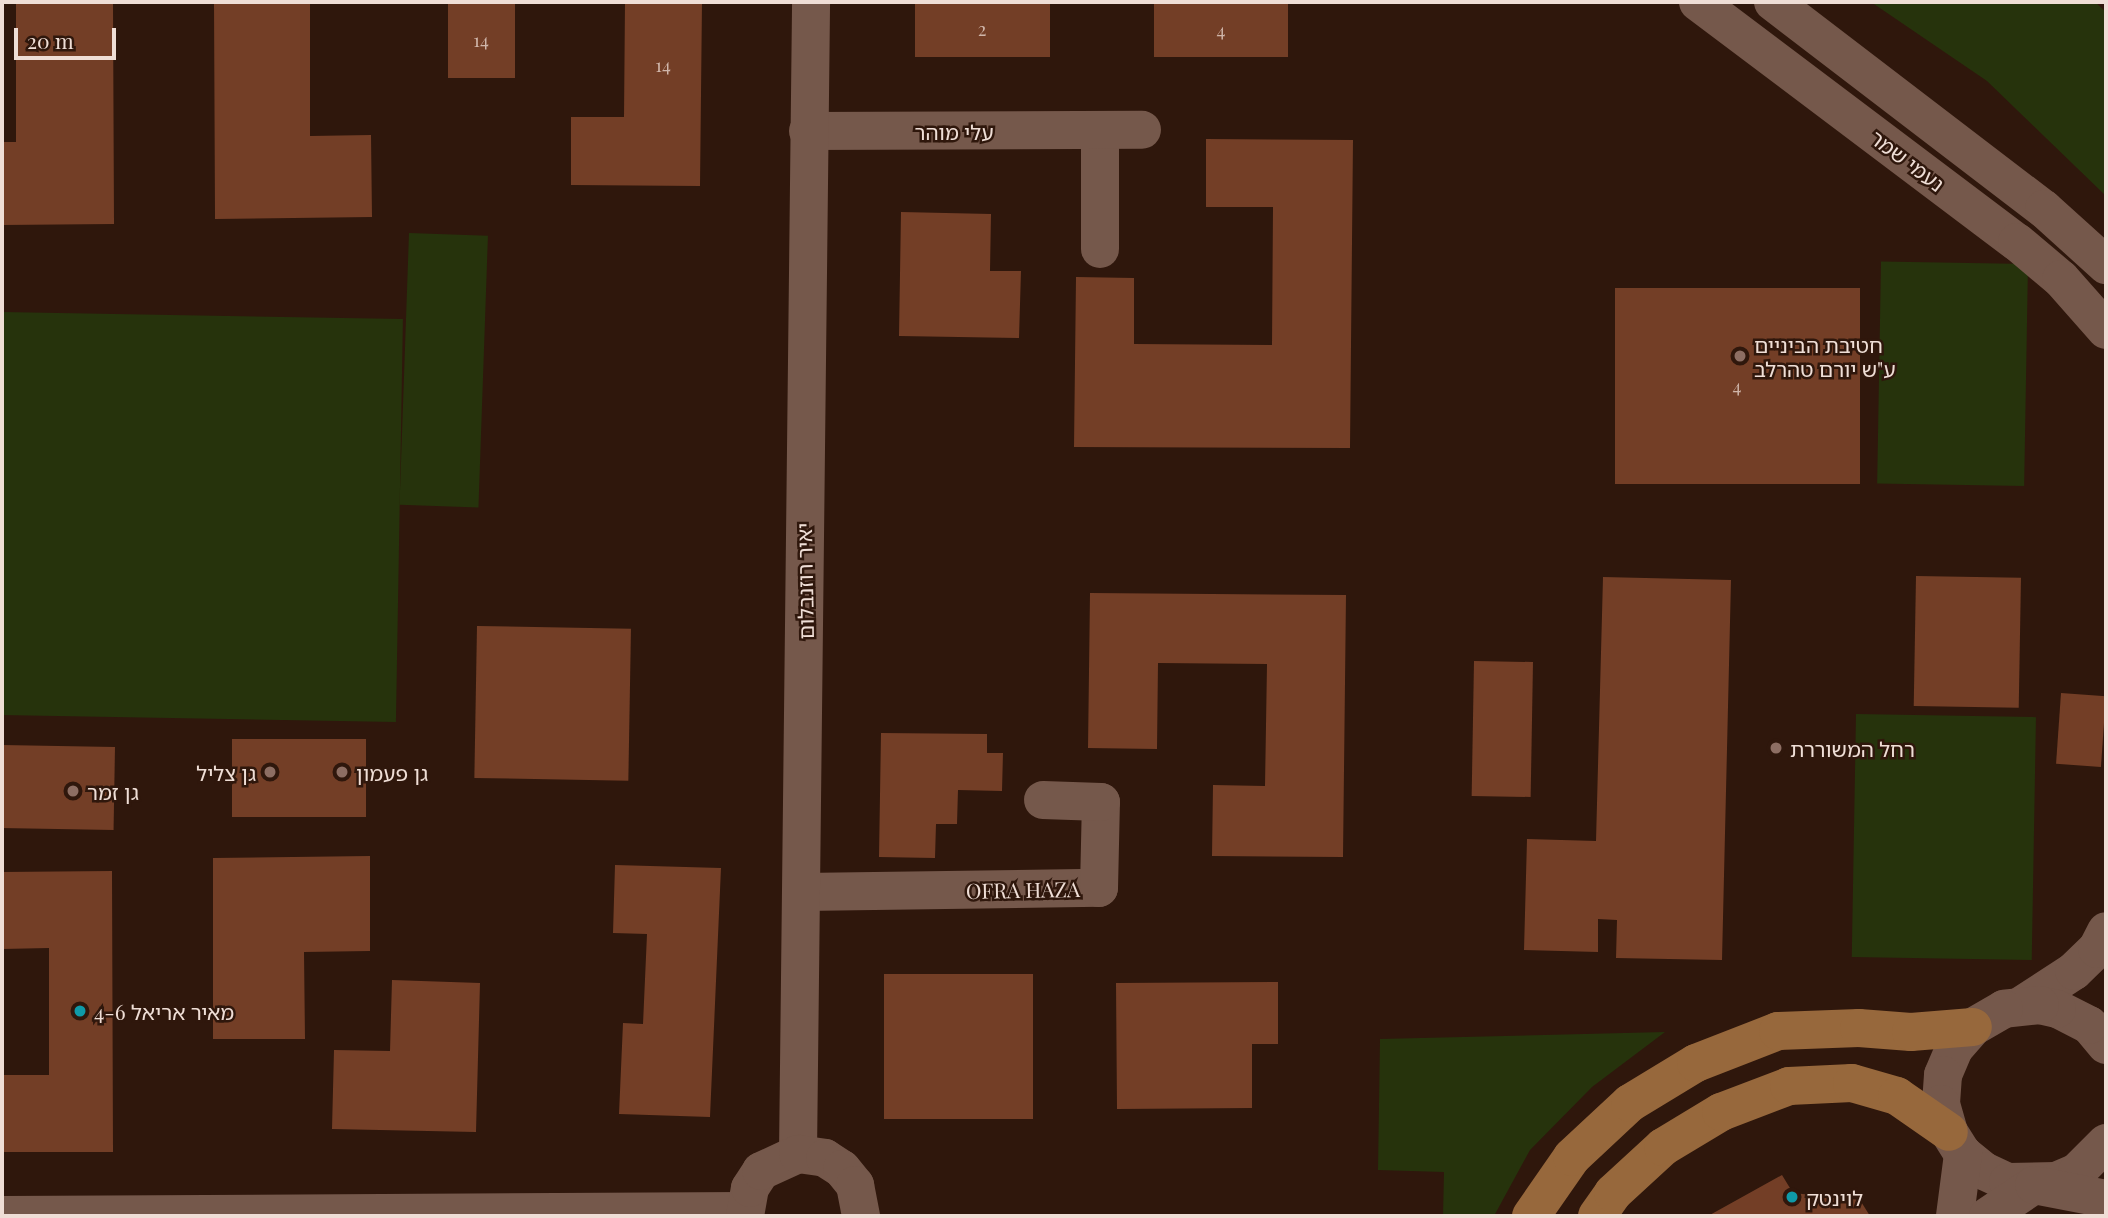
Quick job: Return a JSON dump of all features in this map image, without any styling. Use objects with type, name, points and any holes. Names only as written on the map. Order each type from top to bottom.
[{"type":"main road","points":[[1531,1216],[1572,1157],[1630,1103],[1696,1063],[1778,1031],[1859,1028],[1911,1032],[1973,1027]]},
{"type":"main road","points":[[1598,1216],[1613,1193],[1663,1147],[1721,1112],[1789,1086],[1852,1083],[1897,1096],[1956,1143]]},
{"type":"street","name":"נעמי שמר","points":[[1698,2],[2017,242],[2061,279],[2106,330]]},
{"type":"street","name":"נעמי שמר","points":[[1773,2],[2044,209],[2106,265]]},
{"type":"street","name":"יאיר רוזנבלום","points":[[798,1154],[810,4]]},
{"type":"street","points":[[1100,130],[1100,249]]},
{"type":"street","name":"עלי מוהר","points":[[808,131],[1142,130]]},
{"type":"street","name":"OFRA HAZA","points":[[802,892],[1099,888],[1101,802],[1043,800]]},
{"type":"street","points":[[1955,1216],[1956,1143],[1941,1104],[1943,1075],[1954,1049],[1973,1027],[1987,1016],[2022,1005],[2074,971],[2097,948],[2106,931]]},
{"type":"street","points":[[2022,1005],[2039,1005],[2074,1015],[2106,1045]]},
{"type":"street","points":[[1956,1143],[1984,1171],[2008,1182],[2106,1199]]},
{"type":"street","points":[[1988,1216],[2034,1185],[2077,1172],[2106,1143]]},
{"type":"street","points":[[2,1215],[745,1214],[750,1188],[761,1171],[798,1154],[825,1158],[842,1168],[855,1185],[861,1216]]},
{"type":"green space","points":[[1871,2],[2095,2],[2106,12],[2106,196],[1987,81]]},
{"type":"green space","points":[[409,233],[488,236],[478,508],[400,505]]},
{"type":"green space","points":[[1881,261],[2028,264],[2024,486],[1877,483]]},
{"type":"green space","points":[[2,312],[403,319],[396,722],[2,715]]},
{"type":"green space","points":[[1856,714],[2036,717],[2032,960],[1852,957]]},
{"type":"green space","points":[[1665,1032],[1592,1087],[1530,1150],[1494,1216],[1443,1216],[1444,1172],[1378,1170],[1380,1039]]},
{"type":"building","points":[[16,2],[113,2],[114,224],[2,225],[2,142],[16,142]]},
{"type":"building","points":[[214,2],[310,2],[310,136],[371,135],[372,217],[215,219]]},
{"type":"building","points":[[448,2],[515,2],[515,78],[448,78]]},
{"type":"building","points":[[625,2],[702,2],[700,186],[571,185],[571,117],[624,117]]},
{"type":"building","points":[[915,2],[1050,2],[1050,57],[915,57]]},
{"type":"building","points":[[1154,2],[1288,2],[1288,57],[1154,57]]},
{"type":"building","points":[[1206,139],[1353,140],[1350,448],[1074,447],[1076,277],[1134,278],[1134,344],[1272,345],[1273,207],[1206,207]]},
{"type":"building","points":[[901,212],[991,214],[990,271],[1021,271],[1019,338],[899,336]]},
{"type":"building","name":"חטיבת הביניים ע\"ש יורם טהרלב","points":[[1615,288],[1860,288],[1860,484],[1615,484]]},
{"type":"building","points":[[1916,576],[2021,578],[2019,708],[1914,706]]},
{"type":"building","points":[[1603,577],[1731,580],[1722,960],[1616,958],[1617,920],[1598,919],[1598,952],[1524,950],[1527,839],[1596,841]]},
{"type":"building","points":[[1090,593],[1346,595],[1343,857],[1212,856],[1213,785],[1265,786],[1267,664],[1158,663],[1157,749],[1088,748]]},
{"type":"building","points":[[477,626],[631,629],[628,781],[474,778]]},
{"type":"building","points":[[1474,661],[1533,662],[1531,797],[1472,796]]},
{"type":"building","points":[[2061,693],[2106,696],[2101,767],[2056,764]]},
{"type":"building","points":[[881,733],[987,734],[987,753],[1003,753],[1002,791],[958,790],[957,824],[936,824],[935,858],[879,857]]},
{"type":"building","points":[[232,739],[366,739],[366,817],[232,817]]},
{"type":"building","points":[[2,745],[115,747],[114,830],[2,828]]},
{"type":"building","points":[[370,856],[370,951],[304,952],[305,1039],[213,1039],[213,858]]},
{"type":"building","points":[[615,865],[721,868],[710,1117],[619,1114],[623,1023],[643,1024],[647,934],[613,933]]},
{"type":"building","name":"מאיר אריאל 4-6","points":[[112,871],[113,1152],[2,1152],[2,1075],[49,1075],[49,948],[2,949],[2,872]]},
{"type":"building","points":[[884,974],[1033,974],[1033,1119],[884,1119]]},
{"type":"building","points":[[392,980],[480,983],[476,1132],[332,1129],[334,1050],[390,1051]]},
{"type":"building","points":[[1278,982],[1278,1044],[1252,1044],[1252,1108],[1117,1109],[1116,983]]},
{"type":"building","name":"לוינטק","points":[[1782,1175],[1793,1193],[1860,1200],[1870,1216],[1708,1216]]},
{"type":"place","name":"חטיבת הביניים ע\"ש יורם טהרלב","points":[[1740,356]]},
{"type":"place","name":"רחל המשוררת","points":[[1776,748]]},
{"type":"place","name":"גן צליל","points":[[270,772]]},
{"type":"place","name":"גן פעמון","points":[[342,772]]},
{"type":"place","name":"גן זמר","points":[[73,791]]},
{"type":"place","name":"מאיר אריאל 4-6","points":[[80,1011]]},
{"type":"place","name":"לוינטק","points":[[1792,1197]]}]
